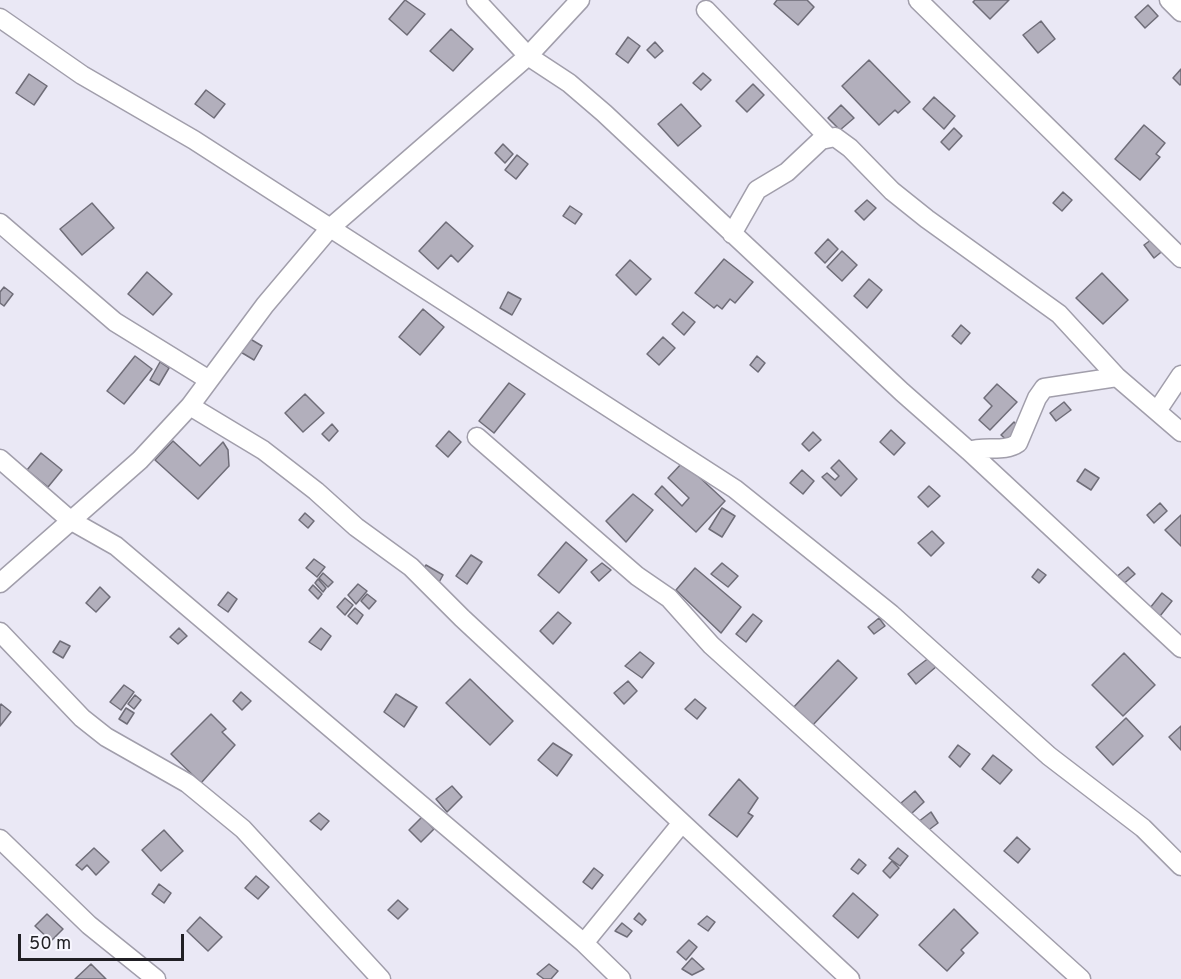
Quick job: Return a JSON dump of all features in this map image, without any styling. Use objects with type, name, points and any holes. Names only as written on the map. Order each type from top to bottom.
[{"type":"street","points":[[476,0],[528,56],[569,83],[604,113],[902,392],[969,451],[1181,648]]},
{"type":"street","points":[[0,583],[140,460],[189,406],[265,305],[330,228],[528,56],[580,0]]},
{"type":"street","points":[[918,0],[1181,258]]},
{"type":"street","points":[[1169,0],[1181,12]]},
{"type":"street","points":[[706,10],[828,137],[842,141],[892,191],[927,219],[1053,309],[1118,376],[1181,432]]},
{"type":"street","points":[[0,18],[82,75],[194,140],[735,489],[891,614],[1049,756],[1143,828],[1181,866]]},
{"type":"street","points":[[732,234],[757,190],[787,172],[821,140],[828,137]]},
{"type":"street","points":[[0,223],[114,322],[209,380]]},
{"type":"street","points":[[1157,411],[1181,375]]},
{"type":"street","points":[[969,451],[978,447],[1005,448],[1018,443],[1039,393],[1044,388],[1118,376]]},
{"type":"street","points":[[189,406],[263,450],[316,491],[356,527],[411,567],[681,824],[850,979]]},
{"type":"street","points":[[477,438],[637,576],[669,598],[711,645],[1081,979]]},
{"type":"street","points":[[0,459],[70,520],[116,546],[584,943],[621,979]]},
{"type":"street","points":[[0,632],[82,718],[106,738],[187,783],[243,829],[381,979]]},
{"type":"street","points":[[584,943],[681,824]]},
{"type":"street","points":[[0,839],[89,925],[156,979]]},
{"type":"building","points":[[405,0],[425,14],[407,35],[389,19]]},
{"type":"building","points":[[777,0],[807,0],[814,7],[798,25],[774,4]]},
{"type":"building","points":[[975,0],[1009,0],[990,19],[973,2]]},
{"type":"building","points":[[1148,5],[1158,16],[1145,28],[1135,17]]},
{"type":"building","points":[[1041,21],[1055,39],[1038,53],[1023,35]]},
{"type":"building","points":[[451,29],[473,49],[453,71],[430,51]]},
{"type":"building","points":[[628,37],[640,46],[628,63],[616,54]]},
{"type":"building","points":[[655,42],[663,51],[655,58],[647,50]]},
{"type":"building","points":[[869,60],[910,102],[898,113],[895,110],[879,125],[842,86]]},
{"type":"building","points":[[1181,69],[1181,84],[1180,85],[1173,78]]},
{"type":"building","points":[[703,73],[711,80],[701,90],[693,83]]},
{"type":"building","points":[[29,74],[47,86],[34,105],[16,93]]},
{"type":"building","points":[[753,84],[764,95],[747,112],[736,101]]},
{"type":"building","points":[[206,90],[225,104],[214,118],[195,104]]},
{"type":"building","points":[[934,97],[955,116],[944,129],[923,109]]},
{"type":"building","points":[[681,104],[701,126],[678,146],[658,124]]},
{"type":"building","points":[[841,105],[854,118],[840,130],[828,118]]},
{"type":"building","points":[[1144,125],[1165,143],[1156,154],[1160,157],[1140,180],[1115,159]]},
{"type":"building","points":[[954,128],[962,136],[949,150],[941,142]]},
{"type":"building","points":[[503,144],[513,154],[505,163],[495,153]]},
{"type":"building","points":[[517,155],[528,164],[516,179],[505,170]]},
{"type":"building","points":[[1063,192],[1072,200],[1062,211],[1053,203]]},
{"type":"building","points":[[867,200],[876,208],[864,220],[855,211]]},
{"type":"building","points":[[92,203],[114,228],[82,255],[60,229]]},
{"type":"building","points":[[570,206],[582,214],[575,224],[563,216]]},
{"type":"building","points":[[446,222],[473,246],[458,262],[451,255],[438,269],[419,251]]},
{"type":"building","points":[[1155,237],[1165,249],[1154,258],[1144,245]]},
{"type":"building","points":[[828,239],[838,249],[825,263],[815,253]]},
{"type":"building","points":[[842,251],[857,265],[842,281],[827,267]]},
{"type":"building","points":[[724,259],[753,282],[735,303],[730,299],[722,309],[717,305],[714,308],[695,293]]},
{"type":"building","points":[[630,260],[651,279],[636,295],[616,275]]},
{"type":"building","points":[[147,272],[172,294],[153,315],[128,294]]},
{"type":"building","points":[[1102,273],[1128,300],[1103,324],[1076,298]]},
{"type":"building","points":[[869,279],[882,290],[867,308],[854,296]]},
{"type":"building","points":[[4,287],[13,294],[4,306],[0,303],[0,292]]},
{"type":"building","points":[[508,292],[521,299],[512,315],[500,308]]},
{"type":"building","points":[[423,309],[444,327],[420,355],[399,337]]},
{"type":"building","points":[[683,312],[695,322],[684,335],[672,324]]},
{"type":"building","points":[[961,325],[970,333],[961,344],[952,336]]},
{"type":"building","points":[[247,337],[262,346],[254,360],[239,351]]},
{"type":"building","points":[[663,337],[675,348],[659,365],[647,354]]},
{"type":"building","points":[[135,356],[152,369],[124,404],[107,391]]},
{"type":"building","points":[[757,356],[765,363],[758,372],[750,365]]},
{"type":"building","points":[[160,362],[169,368],[159,385],[150,380]]},
{"type":"building","points":[[509,383],[525,394],[494,433],[479,421]]},
{"type":"building","points":[[997,384],[1017,402],[990,430],[979,420],[992,406],[984,398]]},
{"type":"building","points":[[305,394],[324,413],[303,432],[285,413]]},
{"type":"building","points":[[1064,402],[1071,410],[1056,421],[1050,413]]},
{"type":"building","points":[[1014,422],[1021,429],[1009,442],[1001,435]]},
{"type":"building","points":[[332,424],[338,431],[329,441],[322,434]]},
{"type":"building","points":[[891,430],[905,443],[894,455],[880,442]]},
{"type":"building","points":[[449,431],[461,442],[448,457],[436,446]]},
{"type":"building","points":[[813,432],[821,440],[809,451],[802,444]]},
{"type":"building","points":[[173,441],[200,466],[223,442],[228,450],[229,466],[198,499],[155,460]]},
{"type":"building","points":[[41,453],[62,470],[48,487],[27,470]]},
{"type":"building","points":[[839,460],[857,479],[841,496],[822,477],[827,473],[835,480],[839,476],[831,468]]},
{"type":"building","points":[[683,462],[725,501],[696,532],[655,494],[662,486],[682,506],[689,498],[668,478]]},
{"type":"building","points":[[1085,469],[1099,478],[1091,490],[1077,481]]},
{"type":"building","points":[[802,470],[814,481],[803,494],[790,483]]},
{"type":"building","points":[[929,486],[940,496],[928,507],[918,497]]},
{"type":"building","points":[[633,494],[653,510],[626,542],[606,521]]},
{"type":"building","points":[[1160,503],[1167,511],[1154,523],[1147,515]]},
{"type":"building","points":[[722,508],[735,516],[722,537],[709,529]]},
{"type":"building","points":[[305,513],[314,521],[308,528],[299,520]]},
{"type":"building","points":[[1181,515],[1181,546],[1165,530]]},
{"type":"building","points":[[932,531],[944,543],[931,556],[918,543]]},
{"type":"building","points":[[566,542],[587,560],[559,593],[538,575]]},
{"type":"building","points":[[471,555],[482,562],[467,584],[456,576]]},
{"type":"building","points":[[314,559],[325,567],[317,577],[306,568]]},
{"type":"building","points":[[602,563],[611,570],[599,581],[591,572]]},
{"type":"building","points":[[722,563],[738,576],[728,587],[711,574]]},
{"type":"building","points":[[426,565],[443,575],[437,586],[420,575]]},
{"type":"building","points":[[1128,567],[1135,574],[1120,587],[1114,579]]},
{"type":"building","points":[[695,568],[741,607],[721,633],[676,590]]},
{"type":"building","points":[[1038,569],[1046,575],[1039,583],[1032,577]]},
{"type":"building","points":[[323,573],[333,582],[328,587],[319,578]]},
{"type":"building","points":[[318,579],[326,588],[323,592],[315,583]]},
{"type":"building","points":[[358,584],[367,591],[356,604],[348,595]]},
{"type":"building","points":[[313,585],[322,594],[318,599],[309,590]]},
{"type":"building","points":[[100,587],[110,597],[96,612],[86,603]]},
{"type":"building","points":[[228,592],[237,599],[228,612],[218,605]]},
{"type":"building","points":[[1162,593],[1172,601],[1160,616],[1150,608]]},
{"type":"building","points":[[367,594],[376,601],[369,609],[361,601]]},
{"type":"building","points":[[345,598],[353,605],[345,615],[337,607]]},
{"type":"building","points":[[355,608],[363,615],[357,624],[348,616]]},
{"type":"building","points":[[558,612],[571,623],[553,644],[540,631]]},
{"type":"building","points":[[753,614],[762,621],[746,642],[736,634]]},
{"type":"building","points":[[879,618],[885,626],[874,634],[868,627]]},
{"type":"building","points":[[179,628],[187,636],[178,644],[170,637]]},
{"type":"building","points":[[321,628],[331,636],[321,650],[309,642]]},
{"type":"building","points":[[60,641],[70,646],[63,658],[53,652]]},
{"type":"building","points":[[640,652],[654,663],[642,678],[625,666]]},
{"type":"building","points":[[1124,653],[1155,685],[1123,716],[1092,685]]},
{"type":"building","points":[[930,657],[937,666],[916,684],[908,674]]},
{"type":"building","points":[[838,660],[857,678],[811,727],[792,709]]},
{"type":"building","points":[[470,679],[513,721],[490,745],[446,703]]},
{"type":"building","points":[[628,681],[637,691],[624,704],[614,693]]},
{"type":"building","points":[[124,685],[134,692],[121,710],[110,702]]},
{"type":"building","points":[[241,692],[251,701],[242,710],[233,701]]},
{"type":"building","points":[[396,694],[417,707],[404,727],[384,712]]},
{"type":"building","points":[[135,695],[141,700],[134,709],[128,704]]},
{"type":"building","points":[[695,699],[706,708],[697,719],[685,709]]},
{"type":"building","points":[[1,704],[11,712],[0,726],[0,706]]},
{"type":"building","points":[[126,708],[134,713],[127,724],[119,719]]},
{"type":"building","points":[[211,714],[226,729],[222,732],[235,745],[201,783],[171,754]]},
{"type":"building","points":[[1126,718],[1143,736],[1113,765],[1096,747]]},
{"type":"building","points":[[1181,726],[1181,750],[1169,737]]},
{"type":"building","points":[[553,743],[572,755],[557,776],[538,760]]},
{"type":"building","points":[[958,745],[970,754],[960,767],[949,757]]},
{"type":"building","points":[[993,755],[1012,770],[1000,784],[982,769]]},
{"type":"building","points":[[739,779],[758,798],[748,813],[753,816],[737,837],[709,815]]},
{"type":"building","points":[[452,786],[462,797],[447,812],[436,799]]},
{"type":"building","points":[[915,791],[924,802],[911,814],[901,803]]},
{"type":"building","points":[[931,812],[938,823],[926,832],[918,822]]},
{"type":"building","points":[[319,813],[329,821],[321,830],[310,821]]},
{"type":"building","points":[[422,817],[434,829],[421,842],[409,830]]},
{"type":"building","points":[[164,830],[183,851],[161,871],[142,850]]},
{"type":"building","points":[[1017,837],[1030,849],[1018,863],[1004,851]]},
{"type":"building","points":[[94,848],[109,862],[96,875],[87,865],[82,870],[76,865]]},
{"type":"building","points":[[898,848],[908,856],[900,866],[889,858]]},
{"type":"building","points":[[859,859],[866,865],[858,874],[851,869]]},
{"type":"building","points":[[892,861],[899,868],[890,878],[883,871]]},
{"type":"building","points":[[594,868],[603,875],[592,889],[583,882]]},
{"type":"building","points":[[256,876],[269,887],[258,899],[245,888]]},
{"type":"building","points":[[159,884],[171,893],[164,903],[152,894]]},
{"type":"building","points":[[853,893],[878,915],[858,938],[833,916]]},
{"type":"building","points":[[398,900],[408,909],[398,919],[388,910]]},
{"type":"building","points":[[954,909],[978,933],[961,950],[964,953],[947,971],[919,945]]},
{"type":"building","points":[[639,913],[646,920],[642,925],[634,919]]},
{"type":"building","points":[[47,914],[63,929],[51,941],[35,926]]},
{"type":"building","points":[[707,916],[715,922],[708,931],[698,924]]},
{"type":"building","points":[[200,917],[222,937],[208,951],[187,931]]},
{"type":"building","points":[[622,923],[632,931],[627,937],[615,931]]},
{"type":"building","points":[[689,940],[697,947],[686,960],[677,952]]},
{"type":"building","points":[[692,958],[704,969],[692,975],[682,969]]},
{"type":"building","points":[[91,964],[106,979],[75,979]]},
{"type":"building","points":[[549,964],[558,971],[551,979],[544,979],[537,974]]}]
